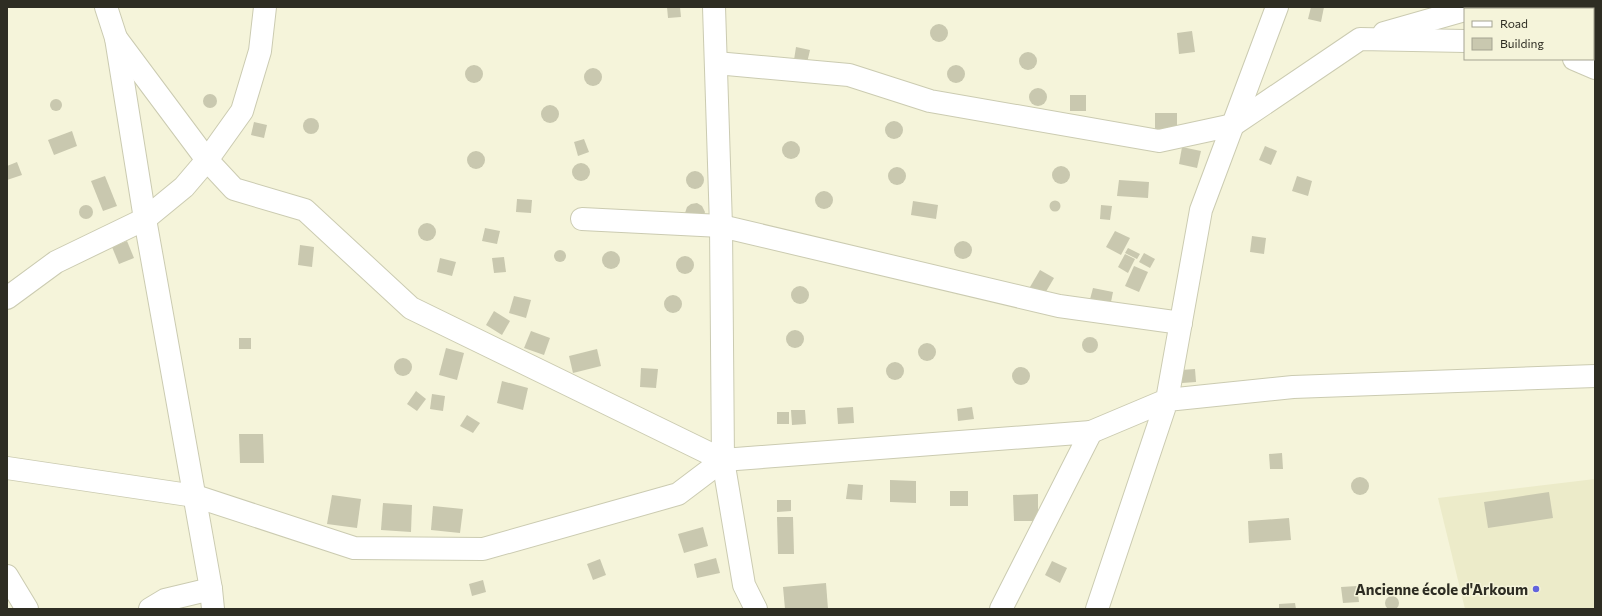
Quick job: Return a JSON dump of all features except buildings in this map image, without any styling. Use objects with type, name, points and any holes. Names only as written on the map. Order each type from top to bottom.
[{"type":"street","points":[[106,7],[116,38],[212,599],[166,600],[150,609]]},
{"type":"street","points":[[7,298],[56,262],[146,219],[184,187],[207,160],[242,110],[260,51],[265,7]]},
{"type":"street","points":[[714,7],[721,226],[723,460],[744,585],[756,609]]},
{"type":"street","points":[[1097,609],[1167,400],[1201,210],[1277,7]]},
{"type":"street","points":[[716,63],[849,75],[930,101],[1159,141],[1233,125],[1360,39],[1464,9]]},
{"type":"street","points":[[116,38],[207,160],[234,189],[305,210],[411,308],[723,460],[1091,432],[1167,400],[1293,387],[1595,376]]},
{"type":"street","points":[[1360,39],[1464,41]]},
{"type":"street","points":[[1576,60],[1595,68]]},
{"type":"street","points":[[582,219],[721,226],[1059,306],[1181,323]]},
{"type":"street","points":[[1001,609],[1091,432]]},
{"type":"street","points":[[7,468],[195,496],[354,548],[483,550],[678,494],[723,460]]},
{"type":"street","points":[[7,576],[27,609]]},
{"type":"shaded area","points":[[1595,479],[1595,609],[1465,609],[1438,498]]},
{"type":"place","name":"Ancienne école d'Arkoum","points":[[1536,589]]}]
